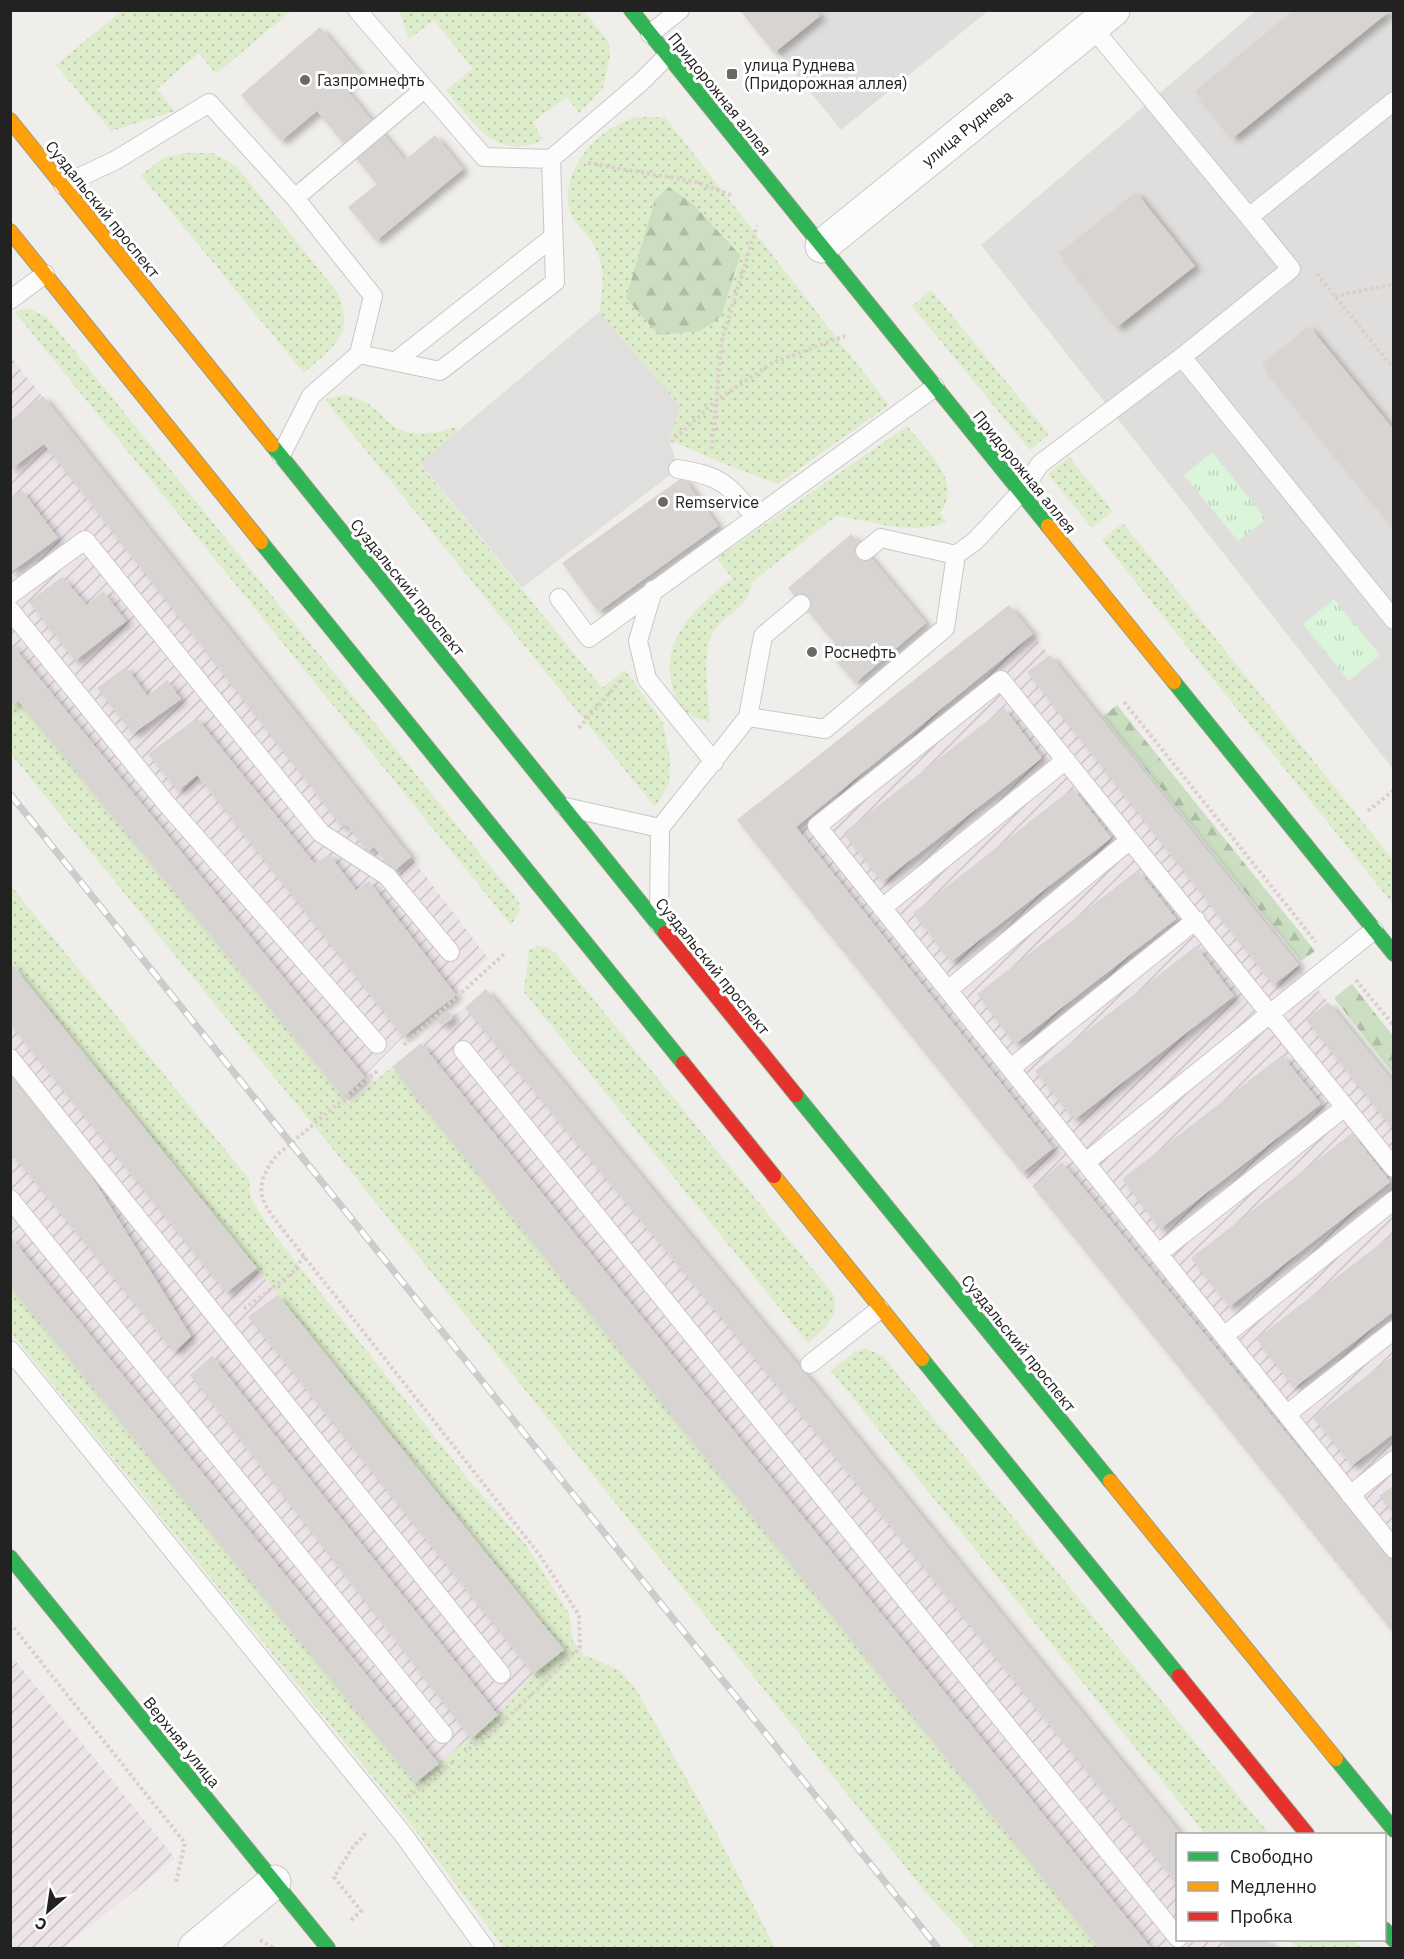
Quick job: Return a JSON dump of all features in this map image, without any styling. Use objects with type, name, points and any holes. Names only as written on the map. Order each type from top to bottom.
[{"type":"main road","name":"Придорожная аллея","points":[[631,10],[1394,954]]},
{"type":"main road","name":"Суздальский проспект","points":[[10,120],[659,926],[1394,1830]]},
{"type":"main road","points":[[10,231],[1306,1833]]},
{"type":"main road","name":"Верхняя улица","points":[[10,1557],[328,1948]]},
{"type":"street","name":"улица Руднева","points":[[822,246],[1102,19]]},
{"type":"street","points":[[195,1948],[274,1882]]},
{"type":"lane","points":[[357,10],[484,157],[551,159],[641,82],[668,55]]},
{"type":"lane","points":[[650,34],[680,10]]},
{"type":"lane","points":[[748,717],[825,729],[945,627],[956,555],[975,541],[1021,492],[1040,464],[1182,357],[1291,269],[1249,217],[1102,19]]},
{"type":"lane","points":[[295,198],[424,89]]},
{"type":"lane","points":[[1249,217],[1394,101]]},
{"type":"lane","points":[[63,185],[117,160],[209,103],[295,198],[373,296],[359,354],[311,396],[281,455]]},
{"type":"lane","points":[[359,354],[440,371],[555,282],[551,159]]},
{"type":"lane","points":[[396,361],[553,237]]},
{"type":"lane","points":[[10,300],[45,274]]},
{"type":"lane","points":[[1182,357],[1394,620]]},
{"type":"lane","points":[[559,598],[589,638],[754,516],[935,387]]},
{"type":"lane","points":[[678,469],[710,474],[737,495],[754,516]]},
{"type":"lane","points":[[864,551],[881,538],[956,555]]},
{"type":"lane","points":[[10,595],[85,540],[321,833],[387,876],[450,952]]},
{"type":"lane","points":[[653,590],[639,641],[647,678],[714,762]]},
{"type":"lane","points":[[659,926],[660,828],[748,717],[763,636],[801,604]]},
{"type":"lane","points":[[10,610],[165,802],[377,1044]]},
{"type":"lane","points":[[1394,1168],[1001,680],[817,826],[1394,1549]]},
{"type":"lane","points":[[882,908],[1066,760]]},
{"type":"lane","points":[[563,807],[660,828]]},
{"type":"lane","points":[[948,990],[1130,840]]},
{"type":"lane","points":[[1011,1068],[1196,920]]},
{"type":"lane","points":[[1086,1162],[1374,930]]},
{"type":"lane","points":[[463,1050],[1176,1937]]},
{"type":"lane","points":[[10,1058],[501,1674]]},
{"type":"lane","points":[[1159,1253],[1345,1107]]},
{"type":"lane","points":[[10,1198],[443,1734]]},
{"type":"lane","points":[[1224,1336],[1394,1200]]},
{"type":"lane","points":[[810,1364],[880,1309]]},
{"type":"lane","points":[[1287,1414],[1394,1330]]},
{"type":"lane","points":[[10,1350],[387,1814],[485,1948]]},
{"type":"lane","points":[[1350,1495],[1394,1460]]},
{"type":"path","points":[[551,159],[612,166],[697,182],[733,196]]},
{"type":"path","points":[[710,474],[722,339],[757,226]]},
{"type":"path","points":[[1311,266],[1394,369]]},
{"type":"path","points":[[1335,296],[1394,284]]},
{"type":"path","points":[[670,443],[717,400],[772,363],[845,336]]},
{"type":"path","points":[[579,728],[642,655]]},
{"type":"path","points":[[1124,702],[1333,963],[1357,981],[1394,1026]]},
{"type":"path","points":[[1368,811],[1394,790]]},
{"type":"path","points":[[399,1050],[504,954]]},
{"type":"path","points":[[362,1911],[334,1876],[353,1847],[387,1814],[506,1719],[580,1648],[579,1615],[520,1528],[492,1497],[262,1202],[260,1192],[266,1168],[277,1155],[366,1083],[379,1069]]},
{"type":"path","points":[[226,1329],[232,1318],[292,1273],[304,1256]]},
{"type":"path","points":[[10,1623],[185,1843],[176,1882]]},
{"type":"shaded area","points":[[745,11],[988,11],[841,130]]},
{"type":"shaded area","points":[[1256,11],[1393,11],[1393,769],[981,245]]},
{"type":"shaded area","points":[[599,312],[681,407],[669,439],[678,469],[522,588],[420,463]]},
{"type":"shaded area","points":[[10,356],[411,857],[488,958],[461,983],[456,995],[403,1037],[343,1097],[18,701],[11,707]]},
{"type":"shaded area","points":[[1009,605],[1393,1083],[1393,1633],[737,820]]},
{"type":"shaded area","points":[[10,962],[564,1650],[533,1674],[498,1715],[415,1783],[11,1286]]},
{"type":"shaded area","points":[[486,989],[829,1402],[1180,1833],[1176,1833],[1176,1941],[1267,1941],[1273,1948],[1099,1948],[392,1067],[421,1043],[447,1010],[453,1017]]},
{"type":"shaded area","points":[[10,1654],[175,1858],[63,1948],[11,1948]]},
{"type":"green space","points":[[123,10],[291,11],[216,74],[199,53],[157,89],[175,111],[111,131],[56,65]]},
{"type":"green space","points":[[399,11],[584,11],[608,41],[610,55],[603,88],[579,113],[567,97],[533,122],[543,140],[526,146],[499,143],[476,126],[446,90],[473,69],[434,20],[409,39]]},
{"type":"green space","points":[[665,117],[889,405],[778,484],[719,462],[669,439],[681,407],[599,312],[603,283],[601,264],[595,247],[570,212],[568,197],[570,182],[584,154],[606,131],[633,118]]},
{"type":"green space","points":[[186,153],[213,153],[236,166],[337,292],[342,306],[343,329],[332,347],[304,373],[141,175],[163,158]]},
{"type":"green space","points":[[669,187],[694,205],[740,255],[721,317],[700,331],[659,335],[626,298],[655,200]]},
{"type":"green space","points":[[931,290],[1049,434],[1030,450],[912,306]]},
{"type":"green space","points":[[28,308],[48,318],[519,902],[520,911],[511,925],[15,312]]},
{"type":"green space","points":[[339,395],[357,398],[399,429],[412,433],[430,433],[455,427],[458,431],[420,464],[602,688],[625,670],[663,723],[670,759],[669,784],[655,807],[325,400]]},
{"type":"green space","points":[[907,426],[940,466],[945,478],[948,489],[946,501],[940,513],[947,522],[921,528],[906,528],[836,516],[752,582],[746,599],[718,625],[709,642],[707,652],[710,722],[685,711],[677,701],[672,687],[671,653],[676,638],[694,612],[732,578],[717,558]]},
{"type":"green space","points":[[1212,452],[1266,519],[1238,541],[1184,475]]},
{"type":"green space","points":[[1069,457],[1113,511],[1092,528],[1048,474]]},
{"type":"green space","points":[[1123,523],[1393,860],[1393,904],[1102,540]]},
{"type":"green space","points":[[1334,599],[1380,655],[1349,681],[1303,624]]},
{"type":"green space","points":[[18,701],[348,1104],[392,1067],[1099,1948],[976,1948],[923,1889],[341,1159],[11,754],[11,707]]},
{"type":"green space","points":[[1117,705],[1315,951],[1301,961],[1103,716]]},
{"type":"green space","points":[[11,886],[249,1179],[250,1197],[274,1234],[469,1480],[526,1545],[569,1614],[573,1641],[584,1655],[619,1670],[636,1689],[712,1824],[775,1948],[504,1948],[406,1818],[11,1333],[10,1286],[415,1782],[498,1715],[533,1674],[563,1650],[11,962]]},
{"type":"green space","points":[[537,946],[547,947],[556,953],[833,1294],[835,1309],[830,1322],[808,1343],[524,992],[529,950]]},
{"type":"green space","points":[[1352,984],[1393,1036],[1393,1073],[1334,998]]},
{"type":"green space","points":[[865,1348],[883,1356],[1268,1833],[1204,1833],[831,1371],[854,1352]]},
{"type":"green space","points":[[1291,1941],[1354,1941],[1361,1948],[1297,1948]]},
{"type":"building","points":[[740,10],[815,10],[820,16],[774,53]]},
{"type":"building","points":[[1294,10],[1391,10],[1233,138],[1195,91]]},
{"type":"building","points":[[320,27],[360,74],[344,87],[405,160],[435,135],[463,169],[376,241],[348,207],[377,184],[317,111],[281,141],[241,95]]},
{"type":"building","points":[[1136,192],[1195,266],[1117,327],[1059,253]]},
{"type":"building","points":[[1309,326],[1394,430],[1394,527],[1262,364]]},
{"type":"building","points":[[43,396],[411,857],[393,872],[374,847],[367,852],[347,825],[342,827],[44,444],[10,470],[10,421]]},
{"type":"building","points":[[683,477],[718,526],[598,612],[562,563]]},
{"type":"building","points":[[22,490],[58,538],[10,573],[10,498]]},
{"type":"building","points":[[851,534],[926,623],[855,683],[827,650],[835,643],[788,588]]},
{"type":"building","points":[[62,577],[87,605],[103,591],[126,621],[75,661],[29,602]]},
{"type":"building","points":[[1009,605],[1033,634],[796,827],[1053,1148],[1022,1173],[737,820]]},
{"type":"building","points":[[10,642],[365,1077],[343,1097],[18,701],[10,707]]},
{"type":"building","points":[[1050,655],[1299,965],[1273,985],[1027,672]]},
{"type":"building","points":[[126,667],[148,696],[167,680],[181,699],[133,734],[97,688]]},
{"type":"building","points":[[1004,708],[1042,758],[882,882],[843,833]]},
{"type":"building","points":[[197,718],[315,864],[329,854],[356,890],[369,881],[456,995],[403,1037],[197,775],[178,791],[148,754]]},
{"type":"building","points":[[1073,788],[1111,838],[951,962],[913,913]]},
{"type":"building","points":[[1138,870],[1176,919],[1015,1044],[977,994]]},
{"type":"building","points":[[1196,946],[1234,996],[1074,1120],[1035,1071]]},
{"type":"building","points":[[10,962],[257,1268],[226,1293],[10,1024]]},
{"type":"building","points":[[486,989],[829,1402],[1180,1833],[1176,1833],[1176,1884],[806,1421],[465,1008]]},
{"type":"building","points":[[1328,1002],[1394,1083],[1394,1131],[1306,1020]]},
{"type":"building","points":[[448,1010],[453,1018],[443,1026],[437,1020]]},
{"type":"building","points":[[421,1043],[1151,1948],[1099,1948],[392,1067]]},
{"type":"building","points":[[1282,1055],[1321,1104],[1160,1229],[1122,1179]]},
{"type":"building","points":[[10,1074],[85,1166],[191,1336],[174,1352],[10,1152]]},
{"type":"building","points":[[1352,1133],[1390,1182],[1229,1307],[1191,1258]]},
{"type":"building","points":[[1062,1162],[1394,1563],[1394,1633],[1033,1187]]},
{"type":"building","points":[[1394,1233],[1394,1311],[1294,1388],[1256,1339]]},
{"type":"building","points":[[10,1236],[439,1764],[415,1783],[10,1286]]},
{"type":"building","points":[[278,1295],[564,1650],[533,1674],[248,1317]]},
{"type":"building","points":[[1394,1355],[1394,1433],[1352,1466],[1313,1417]]},
{"type":"building","points":[[212,1356],[498,1715],[471,1739],[190,1375]]},
{"type":"building","points":[[1394,1485],[1394,1514],[1379,1496]]},
{"type":"building","points":[[1221,1941],[1267,1941],[1273,1948],[1227,1948]]},
{"type":"railway","points":[[10,794],[938,1948]]},
{"type":"traffic: fast","points":[[631,10],[1048,526]]},
{"type":"traffic: fast","points":[[272,445],[665,933]]},
{"type":"traffic: fast","points":[[261,542],[683,1063]]},
{"type":"traffic: fast","points":[[1174,682],[1394,954]]},
{"type":"traffic: fast","points":[[796,1095],[1110,1481]]},
{"type":"traffic: fast","points":[[922,1359],[1179,1676]]},
{"type":"traffic: fast","points":[[10,1557],[328,1948]]},
{"type":"traffic: fast","points":[[1336,1759],[1394,1830]]},
{"type":"traffic: fast","points":[[1386,1931],[1394,1940]]},
{"type":"traffic: slow","points":[[10,120],[272,445]]},
{"type":"traffic: slow","points":[[10,231],[261,542]]},
{"type":"traffic: slow","points":[[1048,526],[1174,682]]},
{"type":"traffic: slow","points":[[774,1176],[922,1359]]},
{"type":"traffic: slow","points":[[1110,1481],[1336,1759]]},
{"type":"traffic: jam","points":[[665,933],[796,1095]]},
{"type":"traffic: jam","points":[[683,1063],[774,1176]]},
{"type":"traffic: jam","points":[[1179,1676],[1306,1833]]},
{"type":"place","name":"улица Руднева (Придорожная аллея)","points":[[732,74]]},
{"type":"place","name":"Газпромнефть","points":[[305,80]]},
{"type":"place","name":"Remservice","points":[[663,502]]},
{"type":"place","name":"Роснефть","points":[[812,652]]}]
